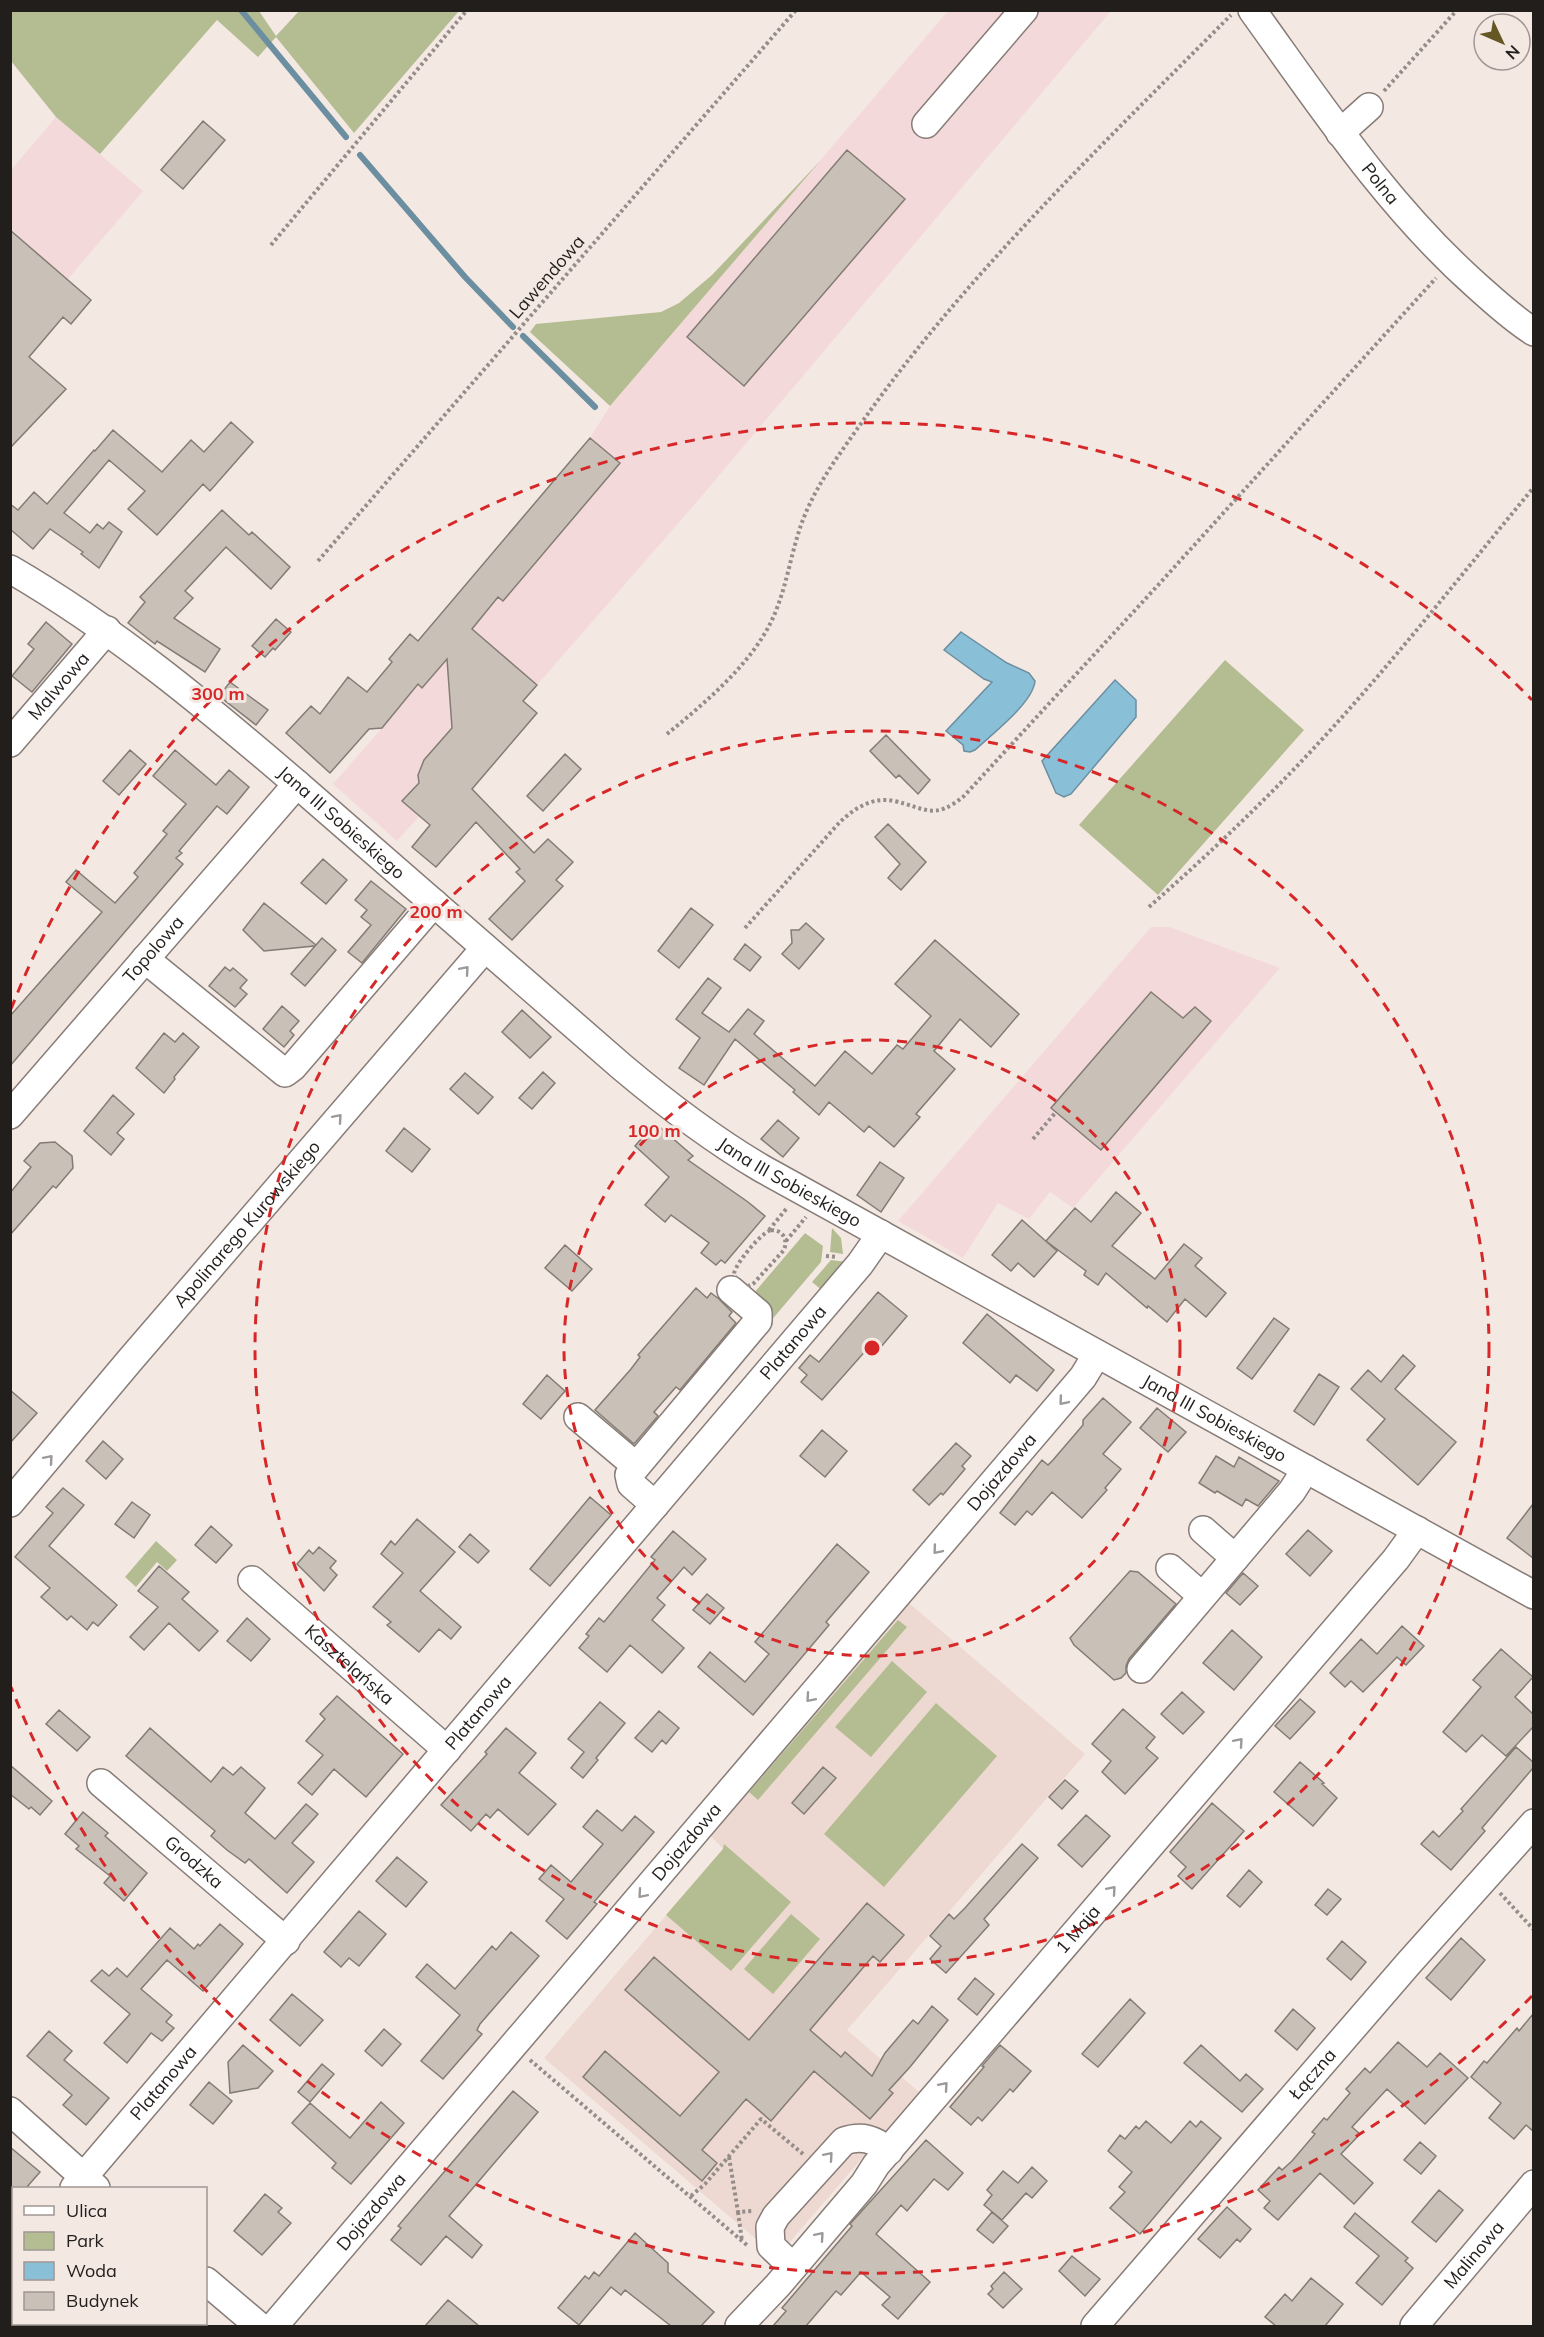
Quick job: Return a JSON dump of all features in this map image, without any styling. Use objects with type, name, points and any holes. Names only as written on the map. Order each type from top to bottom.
[{"type":"street","points":[[926,124],[1024,10]]},
{"type":"street","name":"Polna","points":[[1252,10],[1340,133],[1396,204],[1451,262],[1504,310],[1533,332]]},
{"type":"street","points":[[1340,133],[1369,107]]},
{"type":"street","name":"Jana III Sobieskiego","points":[[10,569],[107,630],[179,684],[622,1067],[694,1124],[761,1168],[1533,1595]]},
{"type":"street","name":"Malwowa","points":[[10,743],[107,630]]},
{"type":"street","name":"Topolowa","points":[[10,1115],[297,784]]},
{"type":"street","points":[[145,959],[285,1073],[293,1067],[434,903]]},
{"type":"street","name":"Apolinarego Kurowskiego","points":[[10,1503],[485,948]]},
{"type":"street","name":"Platanowa","points":[[85,2185],[286,1941],[860,1264],[881,1234]]},
{"type":"street","points":[[655,1504],[629,1481],[629,1475],[757,1324],[758,1313],[731,1290]]},
{"type":"street","name":"Dojazdowa","points":[[273,2326],[1083,1377],[1097,1354]]},
{"type":"street","points":[[578,1417],[636,1466]]},
{"type":"street","points":[[1141,1669],[1292,1491],[1306,1469]]},
{"type":"street","points":[[1203,1530],[1235,1558]]},
{"type":"street","name":"1 Maja","points":[[739,2326],[864,2184],[888,2151],[1396,1559],[1418,1530]]},
{"type":"street","points":[[1170,1568],[1202,1596]]},
{"type":"street","name":"Kasztelańska","points":[[252,1580],[447,1750]]},
{"type":"street","name":"Grodzka","points":[[101,1783],[286,1941]]},
{"type":"street","name":"Łączna","points":[[1095,2326],[1533,1823]]},
{"type":"street","points":[[10,2111],[85,2185]]},
{"type":"street","points":[[793,2267],[771,2246],[770,2227],[776,2216],[838,2145],[851,2139],[872,2140],[888,2151]]},
{"type":"street","name":"Malinowa","points":[[1414,2326],[1533,2184]]},
{"type":"street","points":[[207,2282],[259,2326]]},
{"type":"path","points":[[271,245],[467,10]]},
{"type":"path","name":"Lawendowa","points":[[318,561],[796,10]]},
{"type":"path","points":[[667,734],[719,688],[757,645],[771,624],[801,524],[812,500],[830,469],[912,357],[1017,235],[1236,10]]},
{"type":"path","points":[[1369,107],[1457,10]]},
{"type":"path","points":[[745,928],[839,823],[857,808],[868,803],[893,801],[932,812],[954,804],[964,796],[1451,262]]},
{"type":"path","points":[[1149,907],[1238,825],[1306,757],[1370,684],[1533,488]]},
{"type":"path","points":[[1033,1139],[1056,1112]]},
{"type":"path","points":[[791,1202],[736,1266],[734,1274],[739,1284],[749,1286],[756,1282],[784,1250],[786,1242],[809,1212]]},
{"type":"path","points":[[769,1230],[778,1231],[784,1236],[786,1242]]},
{"type":"path","points":[[1484,1879],[1505,1898],[1533,1930]]},
{"type":"path","points":[[528,2058],[750,2247]]},
{"type":"path","points":[[691,2196],[705,2184],[761,2119],[819,2167]]},
{"type":"path","points":[[729,2157],[742,2241]]},
{"type":"path","points":[[738,2212],[760,2211]]},
{"type":"shaded area","points":[[948,11],[1111,11],[695,504],[397,841],[333,784],[381,729],[372,729],[352,711],[392,662],[389,659],[410,634],[418,641],[590,438],[610,406]]},
{"type":"shaded area","points":[[56,117],[143,191],[11,346],[11,170]]},
{"type":"shaded area","points":[[1151,927],[1169,927],[1280,968],[1073,1208],[1050,1192],[1029,1219],[998,1203],[963,1258],[898,1221]]},
{"type":"shaded area","points":[[909,1603],[1085,1754],[847,2030],[919,2092],[777,2257],[544,2058],[723,1849],[710,1835]]},
{"type":"green space","points":[[10,11],[259,11],[276,36],[299,11],[459,11],[354,133],[276,37],[258,57],[217,20],[100,154],[56,117],[11,61]]},
{"type":"green space","points":[[821,160],[610,406],[530,332],[536,324],[661,312],[679,303],[712,275]]},
{"type":"green space","points":[[1225,660],[1304,730],[1158,895],[1079,825]]},
{"type":"green space","points":[[832,1228],[841,1238],[843,1254],[830,1252]]},
{"type":"green space","points":[[805,1233],[823,1246],[821,1262],[718,1383],[754,1293]]},
{"type":"green space","points":[[831,1260],[847,1262],[824,1292],[812,1282]]},
{"type":"green space","points":[[156,1541],[177,1560],[167,1571],[157,1562],[136,1587],[125,1577]]},
{"type":"green space","points":[[898,1620],[907,1627],[758,1800],[749,1792]]},
{"type":"green space","points":[[892,1661],[927,1692],[871,1757],[835,1727]]},
{"type":"green space","points":[[936,1703],[997,1756],[884,1887],[824,1834]]},
{"type":"green space","points":[[724,1844],[791,1902],[731,1971],[666,1915],[723,1849]]},
{"type":"green space","points":[[791,1914],[820,1939],[773,1994],[744,1969]]},
{"type":"water","points":[[961,632],[1007,663],[1029,673],[1035,681],[1033,690],[1019,709],[970,752],[964,751],[963,745],[946,731],[992,682],[984,679],[944,650]]},
{"type":"water","points":[[1115,680],[1136,700],[1136,717],[1071,794],[1064,797],[1056,793],[1042,761]]},
{"type":"building","points":[[203,121],[225,140],[183,189],[161,170]]},
{"type":"building","points":[[847,150],[905,199],[744,386],[687,337]]},
{"type":"building","points":[[10,230],[91,300],[71,324],[63,317],[29,357],[66,389],[10,448]]},
{"type":"building","points":[[231,422],[253,442],[210,491],[203,484],[157,535],[128,509],[145,491],[109,460],[64,513],[90,533],[97,524],[103,529],[109,522],[122,532],[99,568],[81,554],[83,552],[50,529],[33,549],[10,529],[10,504],[18,510],[34,492],[47,504],[113,430],[162,472],[191,440],[204,452]]},
{"type":"building","points":[[590,438],[620,463],[503,601],[498,597],[472,629],[537,685],[523,701],[537,713],[472,789],[534,853],[548,839],[573,862],[556,880],[563,886],[512,940],[489,919],[525,881],[516,872],[520,869],[476,822],[436,867],[412,847],[430,825],[402,801],[419,783],[418,775],[424,760],[452,728],[447,659],[422,688],[418,684],[382,728],[369,729],[330,773],[286,733],[311,706],[320,714],[348,677],[367,692],[392,662],[389,659],[410,634],[418,641]]},
{"type":"building","points":[[222,510],[249,535],[252,532],[290,567],[271,589],[226,547],[185,591],[193,598],[174,618],[220,649],[205,672],[157,641],[155,644],[128,623],[145,602],[140,597]]},
{"type":"building","points":[[276,619],[291,632],[275,650],[273,648],[265,657],[252,646]]},
{"type":"building","points":[[46,622],[72,644],[32,692],[12,676],[34,649],[28,644]]},
{"type":"building","points":[[230,682],[268,710],[256,725],[219,696]]},
{"type":"building","points":[[886,735],[930,780],[918,794],[899,775],[896,778],[870,751]]},
{"type":"building","points":[[130,750],[146,764],[119,795],[103,781]]},
{"type":"building","points":[[175,750],[216,785],[229,770],[249,787],[227,814],[217,806],[179,851],[182,853],[176,858],[183,864],[10,1066],[10,1016],[102,912],[66,882],[76,870],[115,903],[138,877],[134,873],[167,834],[163,831],[186,804],[153,776]]},
{"type":"building","points":[[565,754],[581,769],[543,811],[527,796]]},
{"type":"building","points":[[888,824],[926,862],[901,890],[888,878],[900,864],[875,837]]},
{"type":"building","points":[[323,859],[347,880],[326,904],[301,883]]},
{"type":"building","points":[[371,881],[406,909],[362,963],[348,952],[371,925],[361,917],[367,910],[355,900]]},
{"type":"building","points":[[264,903],[316,945],[322,938],[336,950],[305,986],[291,974],[315,946],[264,951],[243,930]]},
{"type":"building","points":[[691,908],[713,925],[679,968],[658,951]]},
{"type":"building","points":[[806,923],[824,939],[799,969],[782,954],[792,943],[791,930],[799,930]]},
{"type":"building","points":[[935,940],[1019,1014],[991,1047],[960,1019],[934,1051],[955,1069],[916,1114],[920,1117],[894,1147],[869,1126],[864,1132],[829,1102],[819,1115],[793,1092],[795,1090],[735,1039],[704,1085],[679,1068],[700,1038],[676,1019],[708,978],[721,988],[702,1013],[729,1032],[748,1009],[764,1021],[754,1034],[815,1086],[845,1051],[872,1074],[897,1045],[903,1049],[931,1016],[895,984]]},
{"type":"building","points":[[745,944],[761,957],[750,971],[734,959]]},
{"type":"building","points":[[225,967],[230,971],[233,968],[247,980],[240,988],[247,994],[235,1007],[209,986]]},
{"type":"building","points":[[1151,992],[1183,1018],[1195,1007],[1211,1021],[1101,1150],[1051,1108]]},
{"type":"building","points":[[282,1006],[299,1021],[290,1031],[294,1035],[284,1047],[263,1029]]},
{"type":"building","points":[[522,1010],[551,1037],[530,1058],[502,1032]]},
{"type":"building","points":[[164,1033],[175,1042],[183,1033],[199,1047],[164,1093],[136,1068]]},
{"type":"building","points":[[543,1072],[555,1083],[532,1109],[519,1098]]},
{"type":"building","points":[[465,1073],[493,1097],[478,1114],[450,1089]]},
{"type":"building","points":[[113,1095],[134,1114],[117,1133],[124,1139],[111,1155],[84,1131]]},
{"type":"building","points":[[778,1120],[799,1138],[783,1157],[761,1139]]},
{"type":"building","points":[[655,1123],[693,1156],[688,1160],[765,1216],[725,1263],[721,1260],[716,1265],[701,1253],[709,1243],[671,1215],[665,1222],[645,1205],[669,1177],[635,1146]]},
{"type":"building","points":[[404,1128],[430,1149],[412,1172],[386,1151]]},
{"type":"building","points":[[55,1142],[72,1156],[73,1168],[56,1188],[53,1186],[10,1235],[10,1193],[31,1167],[24,1161],[40,1143]]},
{"type":"building","points":[[880,1162],[904,1178],[881,1212],[857,1195]]},
{"type":"building","points":[[1116,1192],[1141,1213],[1112,1246],[1155,1279],[1184,1244],[1202,1258],[1195,1266],[1226,1293],[1206,1317],[1185,1299],[1167,1322],[1106,1273],[1098,1285],[1084,1275],[1086,1271],[1046,1241],[1075,1208],[1091,1222]]},
{"type":"building","points":[[1022,1220],[1057,1251],[1034,1277],[1018,1263],[1011,1271],[992,1255]]},
{"type":"building","points":[[565,1245],[592,1269],[572,1291],[545,1268]]},
{"type":"building","points":[[696,1288],[707,1298],[711,1293],[719,1299],[732,1312],[729,1316],[736,1323],[680,1390],[676,1387],[654,1412],[658,1416],[634,1444],[595,1410],[631,1369],[640,1357],[638,1355]]},
{"type":"building","points":[[878,1292],[907,1316],[875,1354],[868,1348],[822,1400],[801,1382],[807,1375],[799,1368],[810,1355],[819,1362]]},
{"type":"building","points":[[987,1314],[1054,1370],[1037,1391],[1016,1375],[1010,1383],[963,1343]]},
{"type":"building","points":[[1274,1318],[1289,1329],[1252,1379],[1237,1368]]},
{"type":"building","points":[[1403,1355],[1415,1366],[1395,1389],[1456,1442],[1418,1485],[1367,1440],[1385,1419],[1351,1389],[1368,1370],[1381,1382]]},
{"type":"building","points":[[1319,1374],[1339,1387],[1314,1425],[1294,1411]]},
{"type":"building","points":[[547,1375],[565,1391],[541,1419],[523,1404]]},
{"type":"building","points":[[10,1390],[37,1413],[10,1443]]},
{"type":"building","points":[[1103,1398],[1131,1422],[1103,1454],[1121,1469],[1105,1488],[1107,1490],[1082,1518],[1052,1492],[1032,1515],[1027,1511],[1015,1525],[1000,1513],[1042,1460],[1048,1465],[1053,1460]]},
{"type":"building","points":[[1157,1408],[1186,1432],[1168,1452],[1140,1428]]},
{"type":"building","points":[[822,1430],[847,1451],[825,1477],[800,1456]]},
{"type":"building","points":[[103,1441],[123,1459],[106,1479],[86,1461]]},
{"type":"building","points":[[956,1443],[971,1456],[962,1466],[965,1469],[943,1495],[941,1493],[929,1505],[913,1490]]},
{"type":"building","points":[[1216,1456],[1234,1467],[1239,1457],[1279,1481],[1258,1506],[1246,1499],[1242,1506],[1199,1483]]},
{"type":"building","points":[[63,1488],[84,1505],[49,1546],[117,1605],[98,1626],[93,1622],[87,1630],[71,1616],[67,1620],[41,1597],[50,1588],[15,1557],[53,1513],[46,1507]]},
{"type":"building","points":[[590,1497],[611,1515],[550,1586],[530,1569]]},
{"type":"building","points":[[132,1502],[150,1515],[134,1538],[115,1524]]},
{"type":"building","points":[[1533,1504],[1533,1558],[1507,1538]]},
{"type":"building","points":[[417,1519],[455,1552],[420,1591],[461,1627],[451,1639],[439,1629],[419,1652],[387,1625],[391,1622],[373,1607],[403,1573],[381,1554],[391,1541],[395,1545]]},
{"type":"building","points":[[211,1526],[232,1545],[216,1563],[195,1545]]},
{"type":"building","points":[[1308,1530],[1332,1551],[1310,1576],[1286,1554]]},
{"type":"building","points":[[673,1531],[706,1559],[692,1575],[684,1567],[657,1598],[665,1605],[652,1620],[684,1648],[662,1673],[630,1645],[607,1672],[579,1648],[589,1636],[586,1634],[599,1618],[604,1622],[655,1560],[651,1557]]},
{"type":"building","points":[[470,1534],[489,1551],[478,1563],[459,1547]]},
{"type":"building","points":[[837,1544],[869,1572],[826,1622],[829,1625],[753,1715],[698,1667],[710,1652],[745,1682],[769,1654],[755,1642]]},
{"type":"building","points":[[319,1547],[336,1561],[330,1568],[337,1575],[324,1591],[297,1564],[309,1550],[313,1554]]},
{"type":"building","points":[[159,1566],[189,1592],[182,1599],[218,1631],[199,1651],[169,1623],[144,1650],[130,1637],[158,1607],[138,1591]]},
{"type":"building","points":[[1130,1571],[1138,1572],[1176,1604],[1129,1659],[1126,1673],[1114,1680],[1074,1645],[1070,1638]]},
{"type":"building","points":[[1243,1573],[1258,1586],[1240,1605],[1226,1593]]},
{"type":"building","points":[[707,1594],[724,1608],[710,1624],[693,1610]]},
{"type":"building","points":[[247,1618],[270,1639],[251,1661],[227,1641]]},
{"type":"building","points":[[1402,1626],[1424,1646],[1406,1665],[1397,1657],[1363,1692],[1351,1681],[1345,1687],[1330,1673],[1361,1639],[1377,1654]]},
{"type":"building","points":[[1232,1630],[1262,1657],[1234,1690],[1203,1663]]},
{"type":"building","points":[[1501,1649],[1533,1677],[1515,1697],[1533,1714],[1533,1727],[1506,1756],[1482,1735],[1466,1752],[1443,1732],[1481,1687],[1473,1680]]},
{"type":"building","points":[[1182,1692],[1204,1712],[1183,1734],[1161,1714]]},
{"type":"building","points":[[337,1696],[403,1754],[366,1797],[334,1769],[312,1795],[298,1783],[323,1755],[306,1741],[325,1719],[320,1714]]},
{"type":"building","points":[[1300,1699],[1315,1712],[1290,1739],[1275,1726]]},
{"type":"building","points":[[600,1702],[625,1723],[596,1758],[598,1760],[583,1778],[571,1768],[584,1752],[568,1739]]},
{"type":"building","points":[[1123,1709],[1155,1737],[1146,1748],[1158,1758],[1125,1794],[1102,1772],[1111,1761],[1092,1744]]},
{"type":"building","points":[[59,1710],[90,1737],[77,1751],[46,1724]]},
{"type":"building","points":[[659,1711],[679,1728],[666,1744],[662,1740],[652,1752],[635,1738]]},
{"type":"building","points":[[150,1728],[211,1782],[223,1767],[233,1775],[241,1767],[265,1788],[245,1813],[275,1839],[306,1804],[318,1814],[292,1843],[314,1862],[287,1893],[249,1859],[245,1863],[227,1850],[211,1836],[215,1831],[126,1756]]},
{"type":"building","points":[[506,1728],[536,1753],[519,1773],[556,1804],[528,1835],[498,1809],[490,1818],[486,1814],[471,1831],[441,1805],[487,1754],[485,1752]]},
{"type":"building","points":[[1516,1747],[1533,1762],[1533,1768],[1482,1828],[1485,1831],[1451,1870],[1421,1844],[1433,1831],[1439,1837]]},
{"type":"building","points":[[1300,1762],[1337,1798],[1313,1826],[1274,1792]]},
{"type":"building","points":[[10,1765],[52,1801],[40,1815],[10,1794]]},
{"type":"building","points":[[823,1767],[836,1778],[804,1814],[792,1803]]},
{"type":"building","points":[[1065,1780],[1078,1791],[1062,1809],[1049,1797]]},
{"type":"building","points":[[1212,1803],[1244,1831],[1192,1889],[1178,1876],[1186,1867],[1170,1852]]},
{"type":"building","points":[[597,1810],[622,1831],[635,1816],[654,1832],[594,1902],[597,1904],[567,1939],[546,1921],[564,1899],[539,1879],[551,1865],[571,1882],[603,1844],[583,1827]]},
{"type":"building","points":[[83,1812],[108,1833],[105,1836],[147,1873],[124,1901],[104,1883],[110,1876],[76,1849],[79,1846],[65,1834]]},
{"type":"building","points":[[1086,1815],[1110,1836],[1082,1867],[1058,1845]]},
{"type":"building","points":[[1022,1844],[1038,1858],[984,1919],[989,1925],[946,1973],[930,1959],[941,1946],[930,1936],[949,1914],[954,1919],[965,1908]]},
{"type":"building","points":[[397,1857],[427,1882],[406,1907],[376,1881]]},
{"type":"building","points":[[1249,1870],[1262,1882],[1240,1907],[1227,1896]]},
{"type":"building","points":[[1328,1889],[1341,1899],[1327,1915],[1315,1905]]},
{"type":"building","points":[[867,1903],[904,1935],[880,1962],[873,1956],[810,2030],[841,2057],[845,2052],[872,2076],[885,2053],[913,2020],[918,2024],[932,2006],[948,2020],[889,2090],[893,2093],[870,2119],[814,2071],[771,2121],[746,2099],[702,2150],[717,2163],[702,2181],[583,2077],[605,2051],[680,2116],[719,2072],[625,1990],[654,1957],[749,2040]]},
{"type":"building","points":[[359,1911],[386,1934],[359,1966],[349,1958],[341,1967],[324,1952]]},
{"type":"building","points":[[220,1924],[243,1944],[203,1991],[167,1960],[141,1989],[172,2015],[166,2022],[174,2028],[162,2041],[151,2033],[127,2063],[104,2043],[130,2014],[91,1981],[102,1970],[109,1976],[117,1968],[127,1977],[170,1928],[194,1949],[198,1944],[200,1946]]},
{"type":"building","points":[[511,1932],[539,1956],[480,2024],[477,2030],[482,2034],[443,2079],[421,2061],[460,2015],[416,1977],[427,1964],[455,1989],[492,1946],[496,1950]]},
{"type":"building","points":[[1461,1938],[1485,1960],[1451,2000],[1426,1978]]},
{"type":"building","points":[[1342,1941],[1366,1962],[1351,1980],[1327,1959]]},
{"type":"building","points":[[975,1978],[994,1994],[977,2015],[958,1999]]},
{"type":"building","points":[[292,1994],[323,2020],[300,2046],[270,2020]]},
{"type":"building","points":[[1130,1999],[1145,2013],[1098,2067],[1082,2054]]},
{"type":"building","points":[[1293,2009],[1315,2028],[1297,2050],[1275,2031]]},
{"type":"building","points":[[1533,2014],[1533,2131],[1526,2125],[1514,2139],[1489,2118],[1501,2103],[1471,2077],[1484,2061],[1487,2063],[1517,2028],[1519,2031]]},
{"type":"building","points":[[384,2029],[401,2044],[382,2066],[365,2051]]},
{"type":"building","points":[[49,2031],[72,2051],[64,2060],[109,2098],[86,2125],[63,2105],[72,2095],[27,2056]]},
{"type":"building","points":[[1398,2042],[1427,2067],[1440,2053],[1468,2078],[1425,2124],[1387,2089],[1352,2127],[1360,2134],[1341,2154],[1373,2183],[1354,2204],[1320,2173],[1278,2220],[1264,2208],[1270,2201],[1258,2190],[1279,2167],[1282,2170],[1292,2161],[1315,2134],[1312,2132],[1324,2118],[1327,2120],[1350,2093],[1346,2089],[1365,2068],[1370,2073]]},
{"type":"building","points":[[243,2045],[273,2071],[258,2088],[230,2093],[228,2062]]},
{"type":"building","points":[[1000,2045],[1031,2071],[1013,2092],[1010,2089],[982,2121],[978,2117],[971,2125],[950,2107]]},
{"type":"building","points":[[1201,2045],[1240,2081],[1246,2074],[1263,2089],[1242,2112],[1184,2063]]},
{"type":"building","points":[[322,2064],[334,2074],[310,2102],[298,2092]]},
{"type":"building","points":[[209,2082],[232,2101],[213,2124],[190,2105]]},
{"type":"building","points":[[513,2091],[538,2112],[449,2216],[482,2245],[472,2258],[446,2236],[421,2265],[391,2240],[401,2228],[398,2226]]},
{"type":"building","points":[[381,2102],[404,2123],[351,2184],[332,2168],[336,2163],[292,2123],[310,2103],[350,2138]]},
{"type":"building","points":[[1146,2121],[1171,2143],[1190,2121],[1196,2127],[1201,2121],[1221,2138],[1140,2234],[1110,2208],[1125,2192],[1119,2187],[1132,2172],[1108,2151],[1120,2135],[1125,2139],[1136,2126],[1139,2129]]},
{"type":"building","points":[[926,2140],[963,2173],[948,2190],[934,2179],[907,2211],[901,2205],[876,2234],[930,2282],[898,2319],[882,2305],[890,2297],[861,2272],[841,2295],[836,2291],[806,2326],[773,2326],[786,2311],[782,2308],[852,2226],[850,2224]]},
{"type":"building","points":[[1420,2142],[1436,2156],[1421,2174],[1404,2160]]},
{"type":"building","points":[[10,2147],[40,2172],[27,2187],[10,2188]]},
{"type":"building","points":[[1032,2167],[1047,2181],[1032,2198],[1026,2193],[1002,2220],[984,2205],[992,2195],[987,2190],[1003,2171],[1018,2183]]},
{"type":"building","points":[[1439,2190],[1463,2210],[1436,2242],[1412,2222]]},
{"type":"building","points":[[265,2194],[282,2208],[278,2212],[291,2223],[262,2255],[234,2231]]},
{"type":"building","points":[[1227,2207],[1251,2229],[1240,2242],[1237,2239],[1220,2258],[1198,2239]]},
{"type":"building","points":[[992,2212],[1008,2226],[993,2243],[977,2230]]},
{"type":"building","points":[[1355,2213],[1408,2258],[1405,2261],[1413,2268],[1382,2305],[1356,2283],[1379,2256],[1344,2227]]},
{"type":"building","points":[[635,2233],[668,2263],[668,2272],[714,2312],[701,2326],[671,2326],[625,2290],[621,2295],[611,2287],[579,2325],[558,2308],[585,2276],[589,2279],[594,2272],[599,2276]]},
{"type":"building","points":[[1072,2256],[1100,2279],[1085,2296],[1059,2271]]},
{"type":"building","points":[[1004,2272],[1022,2289],[1003,2308],[988,2294],[993,2289],[991,2286]]},
{"type":"building","points":[[1311,2278],[1343,2304],[1325,2326],[1276,2326],[1265,2317],[1285,2294],[1292,2301]]},
{"type":"building","points":[[448,2300],[479,2326],[425,2326]]},
{"type":"waterway","points":[[241,10],[346,137]]},
{"type":"waterway","points":[[360,155],[465,277],[513,327]]},
{"type":"waterway","points":[[523,336],[595,407]]}]
